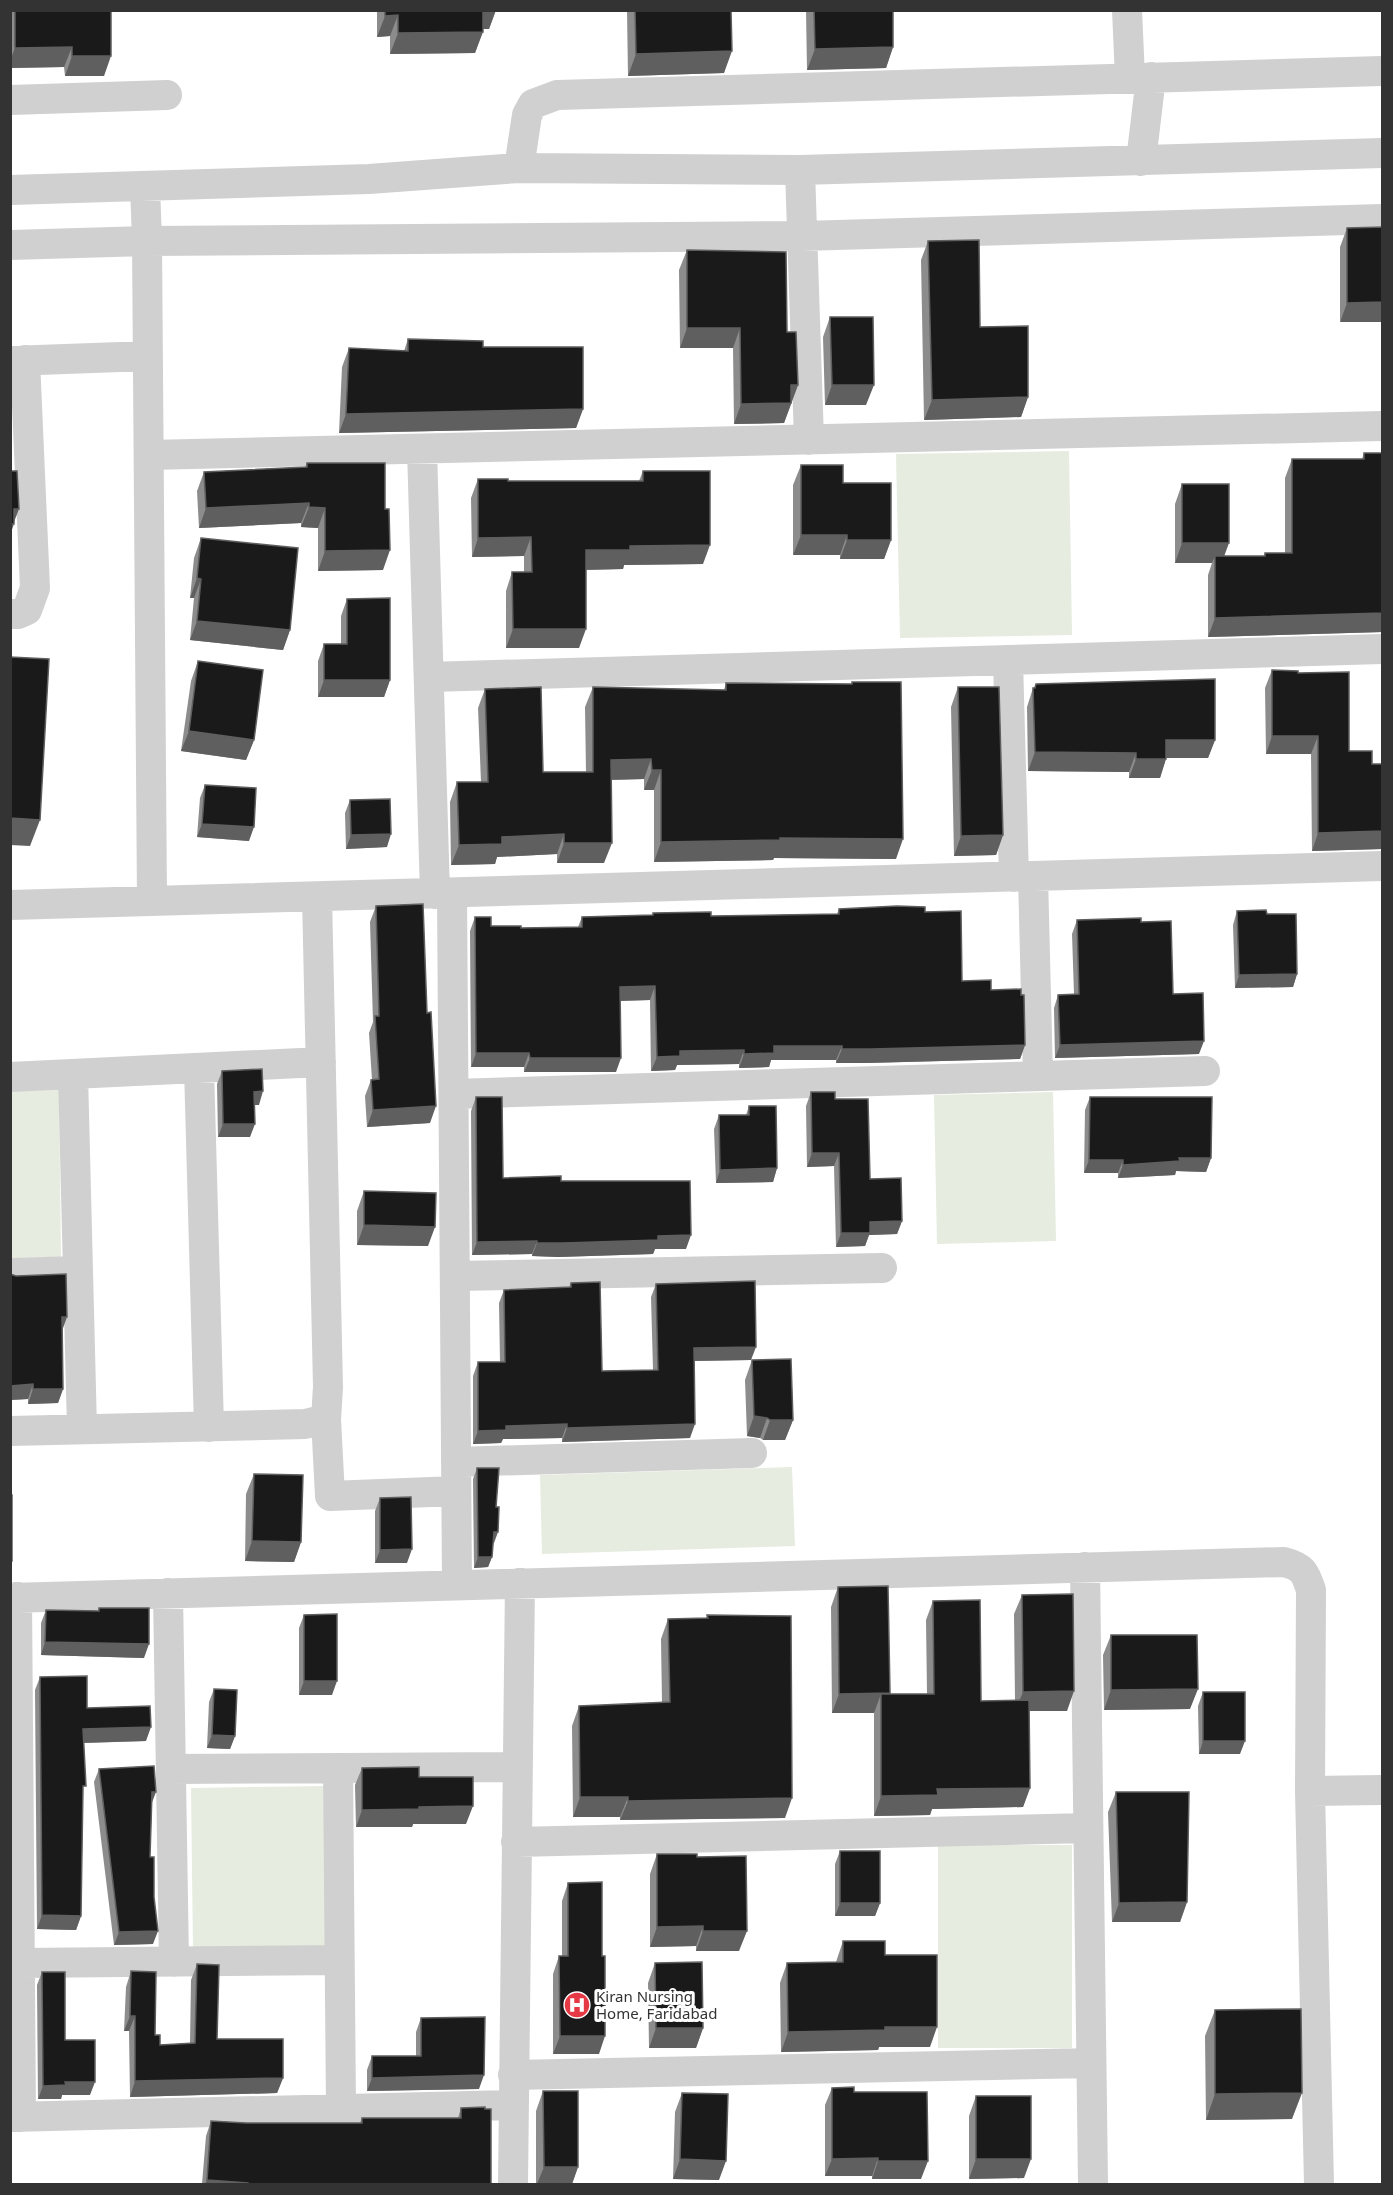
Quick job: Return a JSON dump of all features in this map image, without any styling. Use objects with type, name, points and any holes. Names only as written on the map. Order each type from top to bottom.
[{"type":"street","points":[[1127,10],[1140,78],[1141,161]]},
{"type":"street","points":[[519,168],[527,115],[533,104],[557,95],[1383,71]]},
{"type":"street","points":[[10,100],[167,95]]},
{"type":"street","points":[[10,190],[369,179],[519,168],[800,170],[1383,153]]},
{"type":"street","points":[[800,170],[809,440]]},
{"type":"street","points":[[145,186],[152,901]]},
{"type":"street","points":[[10,245],[147,241],[802,236],[1383,219]]},
{"type":"street","points":[[10,614],[18,614],[27,610],[35,588],[18,361],[148,356]]},
{"type":"street","points":[[149,455],[1383,426]]},
{"type":"street","points":[[422,449],[429,677],[453,1094],[457,1585]]},
{"type":"street","points":[[429,677],[1383,649]]},
{"type":"street","points":[[1008,660],[1038,1076]]},
{"type":"street","points":[[10,905],[1383,866]]},
{"type":"street","points":[[317,897],[328,1387],[326,1419],[330,1496],[456,1477],[752,1453]]},
{"type":"street","points":[[10,1077],[321,1062]]},
{"type":"street","points":[[199,1068],[208,1426]]},
{"type":"street","points":[[453,1094],[1205,1071]]},
{"type":"street","points":[[73,1074],[82,1429]]},
{"type":"street","points":[[454,1276],[882,1268]]},
{"type":"street","points":[[10,1273],[78,1271]]},
{"type":"street","points":[[10,1431],[306,1424],[326,1419]]},
{"type":"street","points":[[512,2105],[16,2117],[21,1963],[15,1777],[14,1598],[1284,1562],[1298,1566],[1306,1575],[1311,1590],[1310,1791],[1319,2184]]},
{"type":"street","points":[[1085,1567],[1093,2184]]},
{"type":"street","points":[[513,2184],[512,2105],[520,1584]]},
{"type":"street","points":[[168,1593],[174,1962]]},
{"type":"street","points":[[171,1769],[517,1767]]},
{"type":"street","points":[[338,1768],[341,2109]]},
{"type":"street","points":[[1310,1791],[1383,1790]]},
{"type":"street","points":[[516,1842],[1088,1828]]},
{"type":"street","points":[[21,1963],[339,1960]]},
{"type":"street","points":[[513,2075],[1091,2063]]},
{"type":"shaded area","points":[[1069,451],[1072,635],[900,638],[896,454]]},
{"type":"shaded area","points":[[10,1089],[59,1089],[61,1257],[11,1258]]},
{"type":"shaded area","points":[[1053,1092],[1056,1241],[937,1244],[934,1095]]},
{"type":"shaded area","points":[[792,1467],[795,1546],[542,1554],[540,1475]]},
{"type":"shaded area","points":[[325,1786],[327,1947],[193,1949],[191,1788]]},
{"type":"shaded area","points":[[938,1845],[1072,1845],[1072,2048],[938,2048]]},
{"type":"building","points":[[15,10],[111,10],[111,56],[72,56],[72,47],[15,48]]},
{"type":"building","points":[[385,10],[483,10],[483,32],[398,33],[398,15],[385,16]]},
{"type":"building","points":[[635,10],[731,10],[732,51],[636,54]]},
{"type":"building","points":[[814,10],[893,10],[893,47],[815,49]]},
{"type":"building","points":[[1383,227],[1383,302],[1347,303],[1347,228]]},
{"type":"building","points":[[979,240],[980,327],[1028,326],[1028,397],[932,400],[928,241]]},
{"type":"building","points":[[687,250],[786,252],[787,332],[796,332],[798,385],[791,385],[791,403],[741,404],[740,328],[687,328]]},
{"type":"building","points":[[830,317],[873,317],[874,385],[832,385]]},
{"type":"building","points":[[408,339],[483,341],[483,347],[583,347],[583,409],[346,414],[349,348],[408,351]]},
{"type":"building","points":[[1364,453],[1383,453],[1383,613],[1215,618],[1215,556],[1265,556],[1265,553],[1292,553],[1292,459],[1364,459]]},
{"type":"building","points":[[307,463],[385,463],[385,509],[389,509],[390,550],[325,551],[325,508],[309,507],[309,503],[206,508],[204,472],[307,467]]},
{"type":"building","points":[[801,465],[843,465],[843,483],[891,483],[891,540],[847,540],[847,535],[801,535]]},
{"type":"building","points":[[10,471],[17,471],[19,509],[14,509],[14,524],[10,524]]},
{"type":"building","points":[[643,471],[710,471],[710,545],[630,546],[630,550],[586,550],[586,629],[513,629],[512,572],[532,572],[531,537],[478,538],[478,479],[643,481]]},
{"type":"building","points":[[1182,484],[1229,484],[1229,543],[1182,543]]},
{"type":"building","points":[[201,538],[298,548],[290,630],[197,621],[201,579],[197,578]]},
{"type":"building","points":[[390,598],[390,680],[324,680],[324,644],[347,644],[347,599]]},
{"type":"building","points":[[10,657],[49,659],[40,820],[10,818]]},
{"type":"building","points":[[198,661],[263,670],[254,740],[189,731]]},
{"type":"building","points":[[1272,670],[1298,671],[1298,673],[1349,672],[1349,751],[1372,751],[1372,764],[1383,764],[1383,831],[1318,833],[1318,736],[1272,736]]},
{"type":"building","points":[[1215,679],[1215,740],[1166,740],[1166,759],[1136,759],[1136,753],[1035,752],[1033,688],[1036,684]]},
{"type":"building","points":[[852,682],[901,682],[903,839],[780,838],[780,840],[661,842],[661,770],[652,770],[651,759],[611,760],[612,843],[564,843],[564,834],[502,837],[502,844],[459,845],[457,782],[488,782],[485,689],[541,687],[543,772],[593,772],[593,687],[726,690],[726,683],[852,684]]},
{"type":"building","points":[[958,687],[999,687],[1003,835],[961,836]]},
{"type":"building","points":[[205,785],[256,788],[254,827],[202,824]]},
{"type":"building","points":[[390,799],[391,834],[351,835],[350,800]]},
{"type":"building","points":[[423,904],[427,1013],[431,1012],[436,1106],[373,1110],[371,1080],[379,1079],[375,1016],[379,1016],[376,906]]},
{"type":"building","points":[[925,907],[925,912],[961,911],[962,981],[991,980],[991,990],[1021,989],[1021,995],[1024,995],[1025,1045],[871,1049],[842,1049],[842,1046],[774,1046],[774,1053],[744,1054],[744,1050],[680,1051],[680,1056],[657,1057],[655,986],[620,987],[621,1058],[530,1058],[529,1053],[476,1053],[475,917],[491,917],[491,926],[582,927],[582,917],[711,912],[711,916],[839,914],[839,909]]},
{"type":"building","points":[[1266,910],[1267,914],[1296,914],[1297,974],[1239,975],[1237,911]]},
{"type":"building","points":[[1141,918],[1141,922],[1171,921],[1173,994],[1203,993],[1204,1041],[1060,1045],[1058,995],[1079,994],[1077,920]]},
{"type":"building","points":[[262,1069],[263,1091],[254,1092],[255,1124],[223,1124],[222,1071]]},
{"type":"building","points":[[811,1092],[835,1092],[835,1099],[868,1099],[870,1179],[901,1178],[902,1221],[870,1222],[870,1233],[841,1233],[839,1153],[812,1153]]},
{"type":"building","points":[[476,1097],[502,1097],[503,1178],[561,1176],[561,1181],[690,1181],[691,1235],[658,1236],[658,1240],[563,1243],[477,1242]]},
{"type":"building","points":[[1090,1097],[1212,1097],[1211,1158],[1179,1158],[1180,1161],[1123,1165],[1123,1160],[1089,1160]]},
{"type":"building","points":[[749,1106],[776,1106],[777,1168],[720,1170],[719,1115],[749,1115]]},
{"type":"building","points":[[364,1191],[436,1193],[435,1227],[364,1225]]},
{"type":"building","points":[[10,1274],[16,1276],[66,1274],[67,1317],[62,1317],[63,1389],[33,1389],[33,1384],[10,1386]]},
{"type":"building","points":[[755,1281],[756,1347],[694,1348],[695,1424],[567,1428],[567,1424],[506,1426],[506,1430],[478,1431],[478,1362],[505,1362],[504,1290],[571,1287],[571,1283],[600,1282],[602,1371],[658,1370],[656,1284]]},
{"type":"building","points":[[791,1359],[793,1420],[770,1420],[754,1416],[752,1360]]},
{"type":"building","points":[[477,1468],[499,1468],[496,1507],[499,1507],[498,1532],[494,1532],[492,1557],[478,1557]]},
{"type":"building","points":[[254,1474],[303,1475],[301,1542],[252,1541]]},
{"type":"building","points":[[10,1495],[12,1495],[12,1561],[10,1561]]},
{"type":"building","points":[[411,1497],[412,1549],[380,1550],[380,1498]]},
{"type":"building","points":[[888,1586],[890,1693],[839,1694],[838,1587]]},
{"type":"building","points":[[1073,1594],[1074,1691],[1023,1692],[1022,1595]]},
{"type":"building","points":[[980,1600],[981,1701],[1029,1700],[1030,1788],[937,1789],[938,1795],[881,1796],[881,1694],[934,1694],[933,1601]]},
{"type":"building","points":[[99,1608],[149,1608],[149,1644],[45,1642],[46,1610],[99,1611]]},
{"type":"building","points":[[337,1614],[337,1681],[304,1681],[304,1615]]},
{"type":"building","points":[[707,1615],[791,1616],[792,1798],[628,1801],[628,1797],[580,1797],[579,1706],[670,1702],[668,1619],[708,1618]]},
{"type":"building","points":[[1111,1635],[1197,1635],[1198,1689],[1111,1690]]},
{"type":"building","points":[[87,1676],[87,1708],[150,1706],[151,1727],[83,1729],[86,1786],[83,1786],[81,1916],[42,1915],[40,1677]]},
{"type":"building","points":[[214,1689],[237,1690],[235,1736],[212,1735]]},
{"type":"building","points":[[1203,1692],[1245,1692],[1245,1741],[1203,1741]]},
{"type":"building","points":[[154,1766],[156,1792],[152,1792],[150,1857],[154,1857],[154,1897],[158,1931],[119,1932],[99,1769]]},
{"type":"building","points":[[419,1767],[419,1777],[473,1777],[473,1806],[362,1810],[362,1768]]},
{"type":"building","points":[[1116,1792],[1189,1792],[1187,1902],[1119,1903]]},
{"type":"building","points":[[840,1851],[880,1851],[880,1903],[840,1903]]},
{"type":"building","points":[[657,1854],[697,1854],[697,1857],[746,1856],[747,1931],[703,1931],[703,1926],[657,1927]]},
{"type":"building","points":[[602,1882],[605,2036],[560,2036],[559,1956],[568,1956],[568,1883]]},
{"type":"building","points":[[843,1941],[885,1941],[885,1955],[937,1955],[937,2027],[788,2032],[787,1963],[843,1962]]},
{"type":"building","points":[[702,1962],[703,2028],[656,2028],[655,1963]]},
{"type":"building","points":[[197,1964],[219,1965],[217,2039],[283,2039],[283,2078],[135,2081],[135,2016],[130,2016],[131,1971],[156,1972],[155,2035],[160,2035],[160,2045],[195,2043]]},
{"type":"building","points":[[42,1972],[65,1972],[65,2040],[95,2040],[95,2082],[65,2082],[66,2085],[43,2086]]},
{"type":"building","points":[[1301,2009],[1302,2093],[1215,2094],[1215,2010]]},
{"type":"building","points":[[485,2017],[484,2075],[372,2078],[372,2056],[421,2056],[421,2018]]},
{"type":"building","points":[[854,2087],[854,2092],[927,2092],[928,2161],[878,2161],[878,2158],[832,2159],[832,2088]]},
{"type":"building","points":[[543,2091],[578,2091],[578,2167],[544,2167]]},
{"type":"building","points":[[682,2093],[728,2094],[726,2161],[680,2159]]},
{"type":"building","points":[[976,2096],[1031,2096],[1031,2159],[976,2159]]},
{"type":"building","points":[[485,2107],[485,2109],[491,2109],[491,2184],[248,2184],[207,2180],[211,2121],[362,2123],[362,2118],[461,2118],[461,2108]]},
{"type":"place","name":"Kiran Nursing Home, Faridabad","points":[[577,2005]]}]
